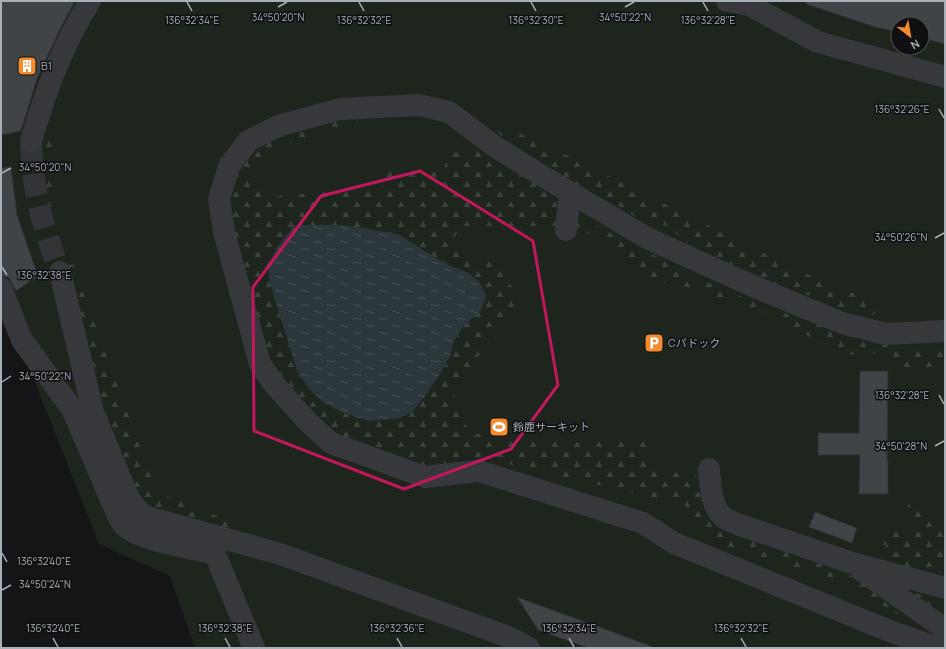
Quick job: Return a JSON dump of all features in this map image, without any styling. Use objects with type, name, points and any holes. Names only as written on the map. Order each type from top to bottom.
[{"type":"lane","points":[[31,141],[42,102],[58,61],[74,28],[90,1]]},
{"type":"lane","points":[[727,1],[749,6],[818,42],[945,77]]},
{"type":"lane","points":[[938,648],[892,632],[674,543],[643,523],[479,471],[425,477],[331,443],[302,415],[274,383],[260,364],[224,232],[219,199],[229,166],[248,141],[278,126],[340,109],[419,105],[449,112],[494,146],[647,238],[755,287],[842,323],[886,334],[945,331]]},
{"type":"lane","points":[[566,230],[570,193]]},
{"type":"lane","points":[[60,272],[92,412],[129,498],[144,516],[280,554],[506,636],[529,648]]},
{"type":"lane","points":[[1,288],[22,340],[72,409],[118,516],[125,526],[135,533],[146,537],[215,554],[254,648]]},
{"type":"lane","points":[[709,469],[714,504],[724,518],[737,524],[849,562],[945,588]]},
{"type":"lane","points":[[849,562],[945,629]]},
{"type":"highlighted area","points":[[420,171],[533,241],[558,385],[511,449],[404,489],[254,431],[253,287],[321,196]]},
{"type":"green space","name":"鈴鹿サーキット","points":[[1,1],[945,1],[945,648],[195,648],[170,576],[99,544],[1,297]]},
{"type":"green space","points":[[383,109],[375,118],[321,132],[271,151],[257,171],[252,187],[279,196],[381,187],[385,171],[443,172],[448,153],[472,146],[512,162],[549,191],[555,199],[562,226],[460,226],[455,236],[459,248],[467,254],[490,262],[505,273],[513,290],[515,309],[511,321],[494,335],[452,392],[462,408],[464,422],[471,432],[512,442],[552,439],[588,444],[596,440],[650,437],[646,468],[697,476],[700,491],[721,528],[730,533],[831,565],[865,584],[886,598],[916,622],[909,621],[841,581],[729,547],[708,538],[699,529],[685,505],[486,459],[460,469],[399,464],[328,429],[271,373],[225,197],[245,153],[286,131]],"holes":[[[295,225],[318,226],[416,244],[436,258],[469,273],[481,310],[460,330],[454,341],[451,354],[440,374],[425,396],[412,411],[384,420],[369,421],[344,413],[274,254],[277,246]]]},
{"type":"green space","points":[[502,127],[534,139],[802,272],[852,293],[881,299],[879,310],[872,315],[852,312],[829,304],[822,296],[796,294],[708,257],[700,248],[685,242],[668,226],[646,222],[566,179],[532,158],[496,131]]},
{"type":"green space","points":[[45,135],[57,137],[51,200],[52,209],[48,201],[36,149],[37,144]]},
{"type":"green space","points":[[578,216],[704,281],[774,310],[889,346],[884,353],[840,355],[780,319],[744,304],[662,282],[645,281],[637,276],[632,262],[604,240],[572,227]]},
{"type":"green space","points":[[73,264],[155,487],[153,490],[239,525],[233,533],[158,514],[138,496],[101,413],[68,265]]},
{"type":"green space","points":[[945,344],[945,369],[893,368],[894,351],[937,351],[941,345]]},
{"type":"green space","points":[[910,498],[924,501],[929,512],[945,529],[945,574],[927,569],[920,572],[896,563],[888,557],[886,547],[883,542],[883,535],[896,528],[911,530],[913,517],[906,511]]},
{"type":"green space","points":[[910,592],[945,600],[945,614]]},
{"type":"water","points":[[295,225],[343,225],[398,234],[436,258],[469,273],[480,283],[486,296],[481,310],[460,330],[454,341],[451,354],[440,374],[412,412],[400,418],[369,421],[344,413],[324,403],[310,390],[297,371],[269,280],[272,257]]},
{"type":"building","name":"B1","points":[[1,1],[75,1],[60,29],[37,79],[21,131],[1,135]]},
{"type":"building","points":[[806,1],[945,1],[945,44],[930,40],[930,16],[890,16],[890,30],[875,27],[806,4]]},
{"type":"building","points":[[11,167],[17,215],[38,276],[16,291],[9,278],[1,276],[1,168]]},
{"type":"building","points":[[860,371],[888,371],[888,494],[859,494],[860,455],[818,455],[818,433],[859,433]]},
{"type":"building","points":[[815,512],[857,528],[852,543],[809,527]]},
{"type":"building","points":[[517,597],[651,646],[651,648],[588,648],[538,630]]},
{"type":"tunnel","points":[[31,141],[36,192],[48,239],[60,272]]},
{"type":"place","name":"B1","points":[[27,66]]},
{"type":"place","name":"Cパドック","points":[[654,343]]},
{"type":"place","name":"鈴鹿サーキット","points":[[499,427]]}]
